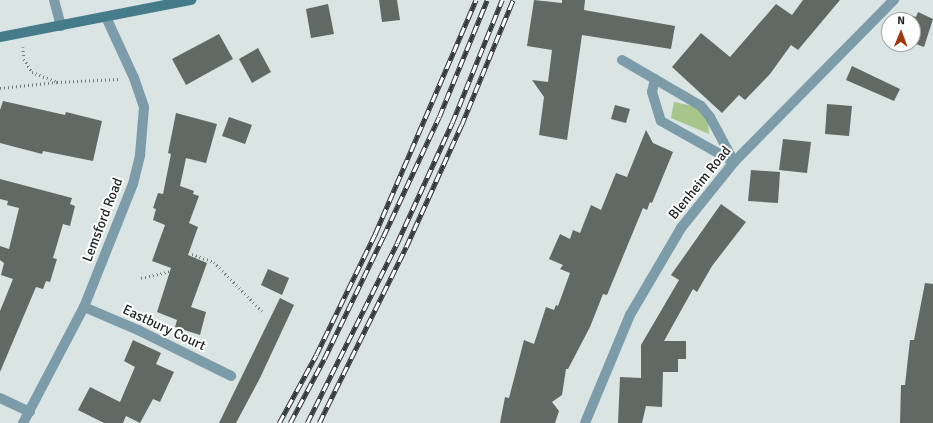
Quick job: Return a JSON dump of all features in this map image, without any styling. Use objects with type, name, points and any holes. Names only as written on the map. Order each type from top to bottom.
[{"type":"street","points":[[54,0],[61,26]]},
{"type":"street","points":[[0,37],[191,0]]},
{"type":"street","name":"Blenheim Road","points":[[585,423],[630,315],[651,276],[681,228],[734,162],[894,0]]},
{"type":"street","name":"Lemsford Road","points":[[23,423],[84,307],[133,184],[140,155],[144,107],[134,78],[106,17]]},
{"type":"street","points":[[622,60],[701,106],[710,117],[734,162]]},
{"type":"street","points":[[655,79],[652,92],[661,121],[734,162]]},
{"type":"street","name":"Eastbury Court","points":[[84,307],[138,330],[232,376]]},
{"type":"street","points":[[0,398],[30,412]]},
{"type":"path","points":[[22,47],[24,59],[32,72],[57,82]]},
{"type":"path","points":[[0,88],[26,87],[57,82],[94,82],[134,78]]},
{"type":"path","points":[[192,254],[214,262],[262,312]]},
{"type":"path","points":[[141,278],[170,271]]},
{"type":"green space","points":[[674,102],[698,107],[708,119],[709,134],[671,118]]},
{"type":"building","points":[[379,0],[397,0],[400,20],[382,22]]},
{"type":"building","points":[[534,0],[562,3],[562,0],[585,0],[584,10],[675,26],[671,49],[582,35],[567,140],[539,135],[544,97],[532,80],[548,82],[552,50],[527,46]]},
{"type":"building","points":[[803,0],[840,0],[798,50],[791,45],[770,74],[745,100],[739,95],[722,113],[672,67],[701,33],[730,57],[776,4],[792,15]]},
{"type":"building","points":[[328,4],[334,34],[311,38],[306,9]]},
{"type":"building","points":[[921,13],[933,19],[924,47],[921,46]]},
{"type":"building","points":[[219,34],[233,59],[186,85],[172,59]]},
{"type":"building","points":[[258,48],[271,72],[252,83],[239,59]]},
{"type":"building","points":[[852,66],[900,89],[894,101],[846,80]]},
{"type":"building","points":[[3,101],[65,115],[66,112],[102,121],[93,161],[43,151],[42,154],[0,143],[0,110]]},
{"type":"building","points":[[827,104],[852,106],[849,136],[825,134]]},
{"type":"building","points":[[615,105],[630,109],[626,123],[611,119]]},
{"type":"building","points":[[176,113],[217,124],[206,163],[186,158],[180,186],[194,191],[193,194],[199,196],[189,223],[198,227],[188,255],[207,263],[191,307],[206,312],[200,335],[175,327],[177,320],[157,312],[171,268],[152,261],[165,225],[153,220],[156,209],[153,208],[158,193],[163,194],[171,154],[168,153]]},
{"type":"building","points":[[229,117],[252,125],[245,144],[222,136]]},
{"type":"building","points":[[646,130],[653,143],[673,152],[652,203],[650,202],[647,210],[643,208],[607,295],[603,294],[590,327],[568,369],[566,369],[562,395],[552,402],[559,411],[555,423],[500,423],[505,397],[509,398],[524,340],[534,344],[546,307],[554,310],[556,305],[558,306],[570,273],[560,269],[563,265],[549,259],[560,234],[570,239],[573,230],[580,233],[591,205],[601,210],[616,173],[627,177]]},
{"type":"building","points":[[783,139],[811,142],[807,173],[779,170]]},
{"type":"building","points":[[751,170],[780,172],[778,203],[748,201]]},
{"type":"building","points":[[0,179],[72,198],[70,204],[75,206],[70,226],[63,224],[53,258],[57,259],[50,282],[46,281],[43,289],[36,287],[0,372],[0,311],[13,279],[1,275],[4,263],[0,260],[0,246],[9,249],[19,208],[7,205],[8,201],[0,199]]},
{"type":"building","points":[[721,204],[746,222],[712,266],[697,292],[693,289],[664,341],[686,341],[686,359],[678,359],[678,372],[663,372],[662,407],[646,406],[642,423],[618,423],[620,377],[641,378],[641,345],[679,280],[671,275]]},
{"type":"building","points":[[268,269],[289,278],[282,295],[261,285]]},
{"type":"building","points":[[925,283],[933,284],[933,423],[900,423],[901,385],[905,385],[910,340],[914,340]]},
{"type":"building","points":[[280,298],[294,305],[260,378],[236,423],[219,423]]},
{"type":"building","points":[[133,340],[161,353],[156,364],[174,372],[160,402],[153,399],[140,423],[126,416],[123,423],[104,423],[78,410],[90,387],[120,402],[135,367],[124,361]]},
{"type":"railway","points":[[279,423],[316,355],[375,234],[476,0]]},
{"type":"railway","points":[[290,423],[324,359],[439,117],[487,0]]},
{"type":"railway","points":[[307,423],[397,243],[452,123],[502,0]]},
{"type":"railway","points":[[319,423],[406,247],[461,126],[513,0]]}]
